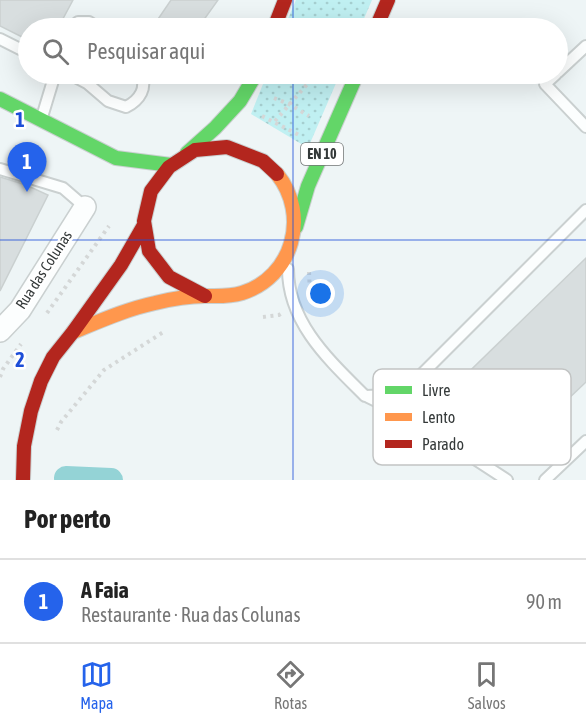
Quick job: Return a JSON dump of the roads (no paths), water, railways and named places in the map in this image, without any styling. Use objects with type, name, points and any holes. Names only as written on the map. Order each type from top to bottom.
[{"type":"main road","points":[[278,18],[285,0]]},
{"type":"main road","points":[[380,18],[388,0]]},
{"type":"main road","name":"EN 10","points":[[205,296],[174,283],[152,257],[146,242],[145,208],[150,192],[159,177],[215,128],[240,101],[250,84]]},
{"type":"main road","name":"EN 10","points":[[73,332],[141,306],[205,296],[238,295],[268,280],[288,253],[308,186],[353,84]]},
{"type":"main road","points":[[1,104],[42,120],[116,158],[171,165]]},
{"type":"main road","name":"EN 10","points":[[185,155],[201,149],[235,148],[252,154],[266,163],[287,189],[293,205],[295,221],[293,237]]},
{"type":"main road","points":[[116,158],[127,170]]},
{"type":"main road","points":[[136,187],[145,208]]},
{"type":"main road","name":"EN 10","points":[[23,480],[26,437],[40,381],[53,357],[121,265],[144,225]]},
{"type":"street","name":"Rua das Colunas","points":[[0,331],[20,310],[85,207]]},
{"type":"lane","points":[[0,39],[18,48]]},
{"type":"lane","points":[[568,63],[586,46]]},
{"type":"lane","points":[[42,120],[52,84]]},
{"type":"lane","points":[[88,84],[108,101],[126,107],[134,103],[142,92],[143,84]]},
{"type":"lane","points":[[546,84],[586,126]]},
{"type":"lane","points":[[0,169],[63,188],[85,207]]},
{"type":"lane","points":[[427,369],[586,210]]},
{"type":"lane","points":[[288,253],[288,285],[296,310],[323,354],[365,396],[373,400]]},
{"type":"lane","points":[[365,396],[373,396]]},
{"type":"lane","points":[[571,455],[586,441]]},
{"type":"lane","points":[[484,465],[507,480]]},
{"type":"lane","points":[[545,480],[561,465]]},
{"type":"waterway","points":[[66,478],[111,480]]},
{"type":"place","name":"A Faia","points":[[27,192]]}]
